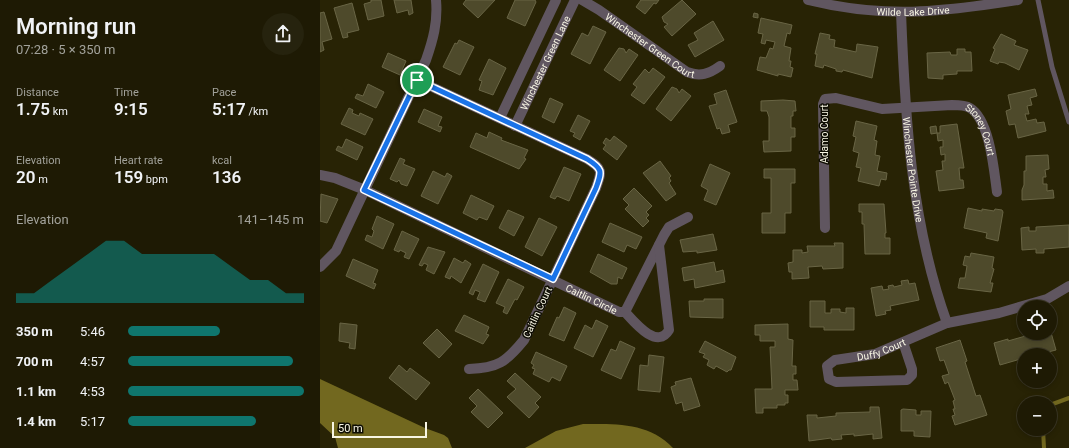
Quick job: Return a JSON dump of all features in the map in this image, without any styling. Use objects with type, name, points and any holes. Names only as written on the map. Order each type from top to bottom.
[{"type":"street","points":[[320,267],[336,251],[417,80],[435,36],[437,15],[436,0]]},
{"type":"street","name":"Winchester Green Lane","points":[[500,118],[556,0]]},
{"type":"street","name":"Winchester Green Lane","points":[[515,126],[575,0]]},
{"type":"street","name":"Winchester Green Court","points":[[582,0],[600,10],[687,72],[696,76],[705,74],[720,66]]},
{"type":"street","name":"Wilde Lake Drive","points":[[808,0],[862,10],[924,13],[1018,0]]},
{"type":"street","name":"Winchester Pointe Drive","points":[[901,12],[905,108],[919,221],[936,293],[947,323]]},
{"type":"street","name":"Caitlin Court","points":[[417,80],[587,159],[597,165],[600,170],[600,176],[596,188],[524,340],[513,354],[500,363],[488,368],[469,369]]},
{"type":"street","name":"Adamo Court","points":[[824,228],[824,99],[836,98],[882,109],[905,108]]},
{"type":"street","name":"Stoney Court","points":[[905,108],[952,105],[971,108],[976,114],[990,143],[997,192]]},
{"type":"street","name":"Caitlin Circle","points":[[320,175],[335,178],[364,190],[553,279],[619,312],[624,312],[651,336],[660,338],[665,336],[669,330],[659,245]]},
{"type":"street","name":"Caitlin Circle","points":[[624,312],[669,227],[688,217]]},
{"type":"street","name":"Duffy Court","points":[[903,342],[912,369],[912,375],[907,380],[836,382],[829,379],[827,366],[835,360],[875,354],[947,323],[999,313],[1047,299],[1069,286]]},
{"type":"lane","points":[[1038,0],[1052,67],[1069,122]]},
{"type":"shaded area","points":[[320,379],[425,428],[444,435],[448,438],[452,448],[338,448],[335,437],[320,423]]},
{"type":"shaded area","points":[[583,424],[631,426],[653,433],[673,448],[525,448],[556,431]]},
{"type":"building","points":[[371,0],[381,0],[384,16],[368,20],[364,4],[371,2]]},
{"type":"building","points":[[394,0],[411,0],[413,13],[409,15],[408,10],[397,13]]},
{"type":"building","points":[[466,0],[495,0],[478,18],[463,4]]},
{"type":"building","points":[[515,0],[535,0],[536,2],[525,26],[507,18]]},
{"type":"building","points":[[641,0],[659,0],[656,4],[654,3],[645,14],[636,7]]},
{"type":"building","points":[[682,0],[696,14],[672,36],[664,27],[668,24],[664,22],[662,17]]},
{"type":"building","points":[[352,3],[359,30],[347,33],[348,37],[343,38],[334,8]]},
{"type":"building","points":[[324,12],[332,39],[322,42],[324,50],[320,52],[320,13]]},
{"type":"building","points":[[754,13],[758,14],[758,18],[753,17]]},
{"type":"building","points":[[761,18],[792,25],[790,34],[787,33],[784,46],[791,48],[789,61],[791,61],[790,67],[793,68],[791,77],[778,74],[778,76],[757,70],[760,57],[766,58],[770,48],[773,49],[775,42],[766,40],[765,44],[761,43],[763,34],[758,33]]},
{"type":"building","points":[[713,21],[724,40],[695,57],[688,45],[698,40],[694,33]]},
{"type":"building","points":[[593,26],[606,32],[590,64],[571,54],[582,33],[588,36]]},
{"type":"building","points":[[820,33],[830,35],[829,39],[835,40],[834,47],[856,52],[857,44],[878,47],[872,78],[843,70],[842,72],[836,71],[836,69],[824,65],[823,68],[815,66],[817,54],[815,54]]},
{"type":"building","points":[[1001,34],[1016,41],[1014,45],[1028,50],[1019,70],[1005,63],[999,62],[998,64],[990,61],[995,49],[993,48]]},
{"type":"building","points":[[459,40],[474,47],[460,75],[443,67],[455,43],[457,44]]},
{"type":"building","points":[[619,48],[624,49],[626,53],[629,49],[638,55],[620,81],[604,70]]},
{"type":"building","points":[[957,49],[965,49],[965,52],[971,52],[972,71],[957,71],[957,74],[943,75],[943,79],[928,78],[927,53],[950,52],[951,55],[957,55]]},
{"type":"building","points":[[388,53],[406,61],[400,75],[382,67]]},
{"type":"building","points":[[489,59],[506,68],[493,95],[479,90],[482,81],[479,80]]},
{"type":"building","points":[[653,68],[665,77],[644,104],[631,95],[637,87],[633,84],[645,69],[649,73]]},
{"type":"building","points":[[368,84],[384,92],[376,108],[355,98],[357,94],[363,96]]},
{"type":"building","points":[[672,87],[677,89],[679,93],[682,89],[691,96],[671,121],[656,109]]},
{"type":"building","points":[[1035,89],[1037,96],[1030,98],[1032,105],[1027,106],[1029,114],[1025,114],[1027,121],[1036,119],[1037,123],[1044,122],[1046,131],[1018,138],[1015,124],[1009,125],[1006,111],[1011,109],[1008,95]]},
{"type":"building","points":[[726,90],[737,122],[728,125],[730,132],[722,134],[720,128],[717,129],[709,106],[717,104],[714,94]]},
{"type":"building","points":[[550,98],[563,104],[554,123],[542,117]]},
{"type":"building","points":[[761,101],[795,101],[796,111],[793,111],[793,116],[791,116],[791,128],[795,128],[795,137],[791,137],[791,151],[764,152],[763,141],[769,141],[769,117],[767,111],[761,111]]},
{"type":"building","points":[[349,108],[353,110],[352,113],[359,116],[360,113],[373,119],[365,135],[341,124]]},
{"type":"building","points":[[424,109],[442,117],[438,126],[442,127],[440,132],[418,122]]},
{"type":"building","points":[[578,115],[590,121],[580,140],[573,136],[575,133],[570,131]]},
{"type":"building","points":[[856,121],[877,126],[874,140],[877,141],[875,155],[880,156],[877,171],[887,173],[886,180],[881,179],[879,186],[858,181],[861,168],[856,167],[859,153],[853,151],[856,137],[853,136]]},
{"type":"building","points":[[957,124],[964,168],[959,168],[960,180],[963,180],[964,188],[939,191],[936,171],[943,170],[942,161],[945,161],[945,154],[941,155],[940,147],[943,147],[943,140],[938,141],[937,133],[940,133],[940,126]]},
{"type":"building","points":[[936,126],[937,133],[931,134],[930,127]]},
{"type":"building","points":[[489,132],[502,138],[501,140],[528,150],[524,158],[526,159],[519,169],[470,147],[476,133],[487,138]]},
{"type":"building","points":[[614,136],[627,146],[617,160],[603,149],[606,145],[603,143],[606,138],[610,141]]},
{"type":"building","points":[[346,139],[363,147],[357,160],[336,150],[338,146],[342,148]]},
{"type":"building","points":[[1048,155],[1049,169],[1045,170],[1046,177],[1043,177],[1043,184],[1047,184],[1047,191],[1053,190],[1054,198],[1022,200],[1024,171],[1026,171],[1026,156]]},
{"type":"building","points":[[400,158],[405,160],[403,164],[415,169],[407,186],[401,184],[399,180],[397,182],[390,179]]},
{"type":"building","points":[[660,161],[671,176],[669,178],[671,181],[669,183],[676,194],[666,201],[643,173]]},
{"type":"building","points":[[710,164],[730,173],[716,205],[704,200],[708,190],[701,186]]},
{"type":"building","points":[[564,167],[581,174],[569,201],[557,196],[555,199],[550,197]]},
{"type":"building","points":[[764,169],[795,169],[795,183],[791,183],[791,213],[785,213],[785,233],[762,233],[762,213],[771,213],[771,178],[764,178]]},
{"type":"building","points":[[433,171],[445,177],[447,173],[452,176],[438,204],[421,196]]},
{"type":"building","points":[[634,188],[652,206],[646,212],[649,215],[646,218],[649,221],[643,227],[625,209],[629,205],[623,199]]},
{"type":"building","points":[[321,194],[338,199],[327,223],[320,221]]},
{"type":"building","points":[[471,195],[494,206],[487,220],[479,217],[477,220],[463,213]]},
{"type":"building","points":[[859,204],[884,204],[885,238],[890,238],[890,254],[865,254],[864,224],[862,224],[862,212],[859,212]]},
{"type":"building","points":[[968,208],[982,211],[982,209],[994,211],[995,209],[1002,210],[1003,212],[998,241],[986,238],[987,233],[964,228]]},
{"type":"building","points":[[508,210],[524,217],[514,236],[499,228]]},
{"type":"building","points":[[377,216],[394,224],[383,249],[365,240],[367,235],[372,237],[374,231],[372,229]]},
{"type":"building","points":[[539,218],[557,227],[542,256],[525,247]]},
{"type":"building","points":[[610,223],[642,237],[636,249],[627,245],[624,252],[602,242]]},
{"type":"building","points":[[1069,225],[1069,247],[1044,249],[1044,253],[1036,253],[1036,249],[1022,250],[1021,228],[1029,227],[1029,231],[1036,231],[1036,227]]},
{"type":"building","points":[[402,231],[419,239],[409,259],[404,257],[406,253],[400,250],[399,252],[394,250]]},
{"type":"building","points":[[713,234],[717,250],[697,253],[697,251],[683,252],[680,240]]},
{"type":"building","points":[[834,243],[843,243],[843,268],[823,269],[822,266],[808,267],[809,278],[792,279],[792,272],[789,272],[788,263],[793,262],[793,250],[802,250],[802,253],[808,252],[807,246],[835,246]]},
{"type":"building","points":[[428,247],[445,252],[434,274],[426,270],[428,265],[424,263],[422,266],[419,265]]},
{"type":"building","points":[[971,253],[994,257],[992,268],[994,269],[990,283],[993,283],[991,292],[958,288],[960,278],[965,278],[967,266],[963,265],[965,256],[970,257]]},
{"type":"building","points":[[598,254],[627,268],[622,279],[618,277],[617,284],[611,284],[590,272]]},
{"type":"building","points":[[454,258],[463,263],[465,260],[471,264],[461,283],[451,276],[450,279],[445,277]]},
{"type":"building","points":[[353,259],[378,270],[373,283],[376,284],[374,289],[346,276]]},
{"type":"building","points":[[714,262],[716,272],[723,270],[725,282],[695,288],[694,279],[684,281],[682,268]]},
{"type":"building","points":[[483,264],[499,272],[485,302],[477,299],[480,292],[475,290],[473,295],[469,293]]},
{"type":"building","points":[[508,279],[524,287],[517,300],[515,299],[507,314],[503,312],[505,307],[496,303]]},
{"type":"building","points":[[908,280],[909,284],[915,283],[919,300],[890,306],[891,310],[885,311],[886,314],[876,316],[871,288],[882,286],[883,290],[889,289],[888,286],[893,285],[894,287],[902,285],[901,281]]},
{"type":"building","points":[[704,299],[723,299],[723,318],[690,317],[689,301],[704,301]]},
{"type":"building","points":[[810,301],[825,301],[825,313],[831,313],[831,309],[840,309],[840,312],[846,313],[846,308],[854,308],[854,330],[824,330],[824,327],[810,327]]},
{"type":"building","points":[[564,307],[576,313],[564,341],[549,335],[557,317],[559,318]]},
{"type":"building","points":[[464,315],[489,327],[486,334],[489,335],[483,344],[455,331]]},
{"type":"building","points":[[596,320],[608,326],[593,357],[574,348],[585,325],[592,329]]},
{"type":"building","points":[[340,323],[357,325],[355,349],[349,348],[350,343],[339,341]]},
{"type":"building","points":[[788,324],[788,339],[793,340],[792,366],[796,366],[796,374],[793,374],[793,380],[797,380],[798,390],[785,390],[785,395],[788,395],[788,403],[785,403],[785,405],[777,405],[777,408],[763,408],[763,413],[756,413],[755,389],[772,389],[770,347],[775,347],[775,341],[760,341],[760,335],[755,335],[755,325]]},
{"type":"building","points":[[437,329],[452,344],[439,358],[423,343]]},
{"type":"building","points":[[1017,338],[1017,340],[1053,340],[1055,348],[1017,348],[1017,360],[1000,365],[994,343],[1008,339],[1008,341]]},
{"type":"building","points":[[960,340],[967,361],[965,362],[976,396],[980,395],[987,415],[955,425],[952,416],[955,415],[953,401],[955,400],[948,382],[945,384],[942,376],[949,374],[944,360],[940,361],[936,348]]},
{"type":"building","points":[[620,341],[635,348],[621,379],[601,370],[611,349],[616,351]]},
{"type":"building","points":[[705,341],[736,357],[731,370],[727,372],[716,366],[714,369],[707,365],[709,360],[703,357],[705,354],[699,352]]},
{"type":"building","points":[[536,352],[567,366],[560,381],[552,377],[549,382],[533,374],[535,369],[532,368],[534,365],[531,363]]},
{"type":"building","points":[[649,355],[664,357],[660,392],[638,390],[640,365],[648,366]]},
{"type":"building","points":[[399,365],[407,372],[410,368],[430,383],[416,400],[389,378]]},
{"type":"building","points":[[515,373],[541,397],[535,403],[539,407],[529,418],[507,397],[516,389],[507,381]]},
{"type":"building","points":[[691,378],[700,406],[684,411],[682,402],[676,404],[671,387],[676,385],[675,382]]},
{"type":"building","points":[[478,389],[503,413],[488,428],[471,412],[477,406],[469,398]]},
{"type":"building","points":[[870,407],[879,407],[882,438],[873,439],[873,434],[854,436],[854,434],[841,435],[842,439],[832,440],[831,438],[809,441],[807,415],[817,415],[817,418],[836,416],[836,413],[870,412]]},
{"type":"building","points":[[901,410],[916,410],[916,415],[921,415],[921,411],[931,411],[930,437],[914,436],[914,431],[901,431]]},
{"type":"waterway","points":[[1057,402],[1069,398]]},
{"type":"waterway","points":[[1043,436],[1044,448]]},
{"type":"route","points":[[417,80],[597,165],[600,170],[600,176],[596,188],[553,279],[364,190],[417,80]]}]
